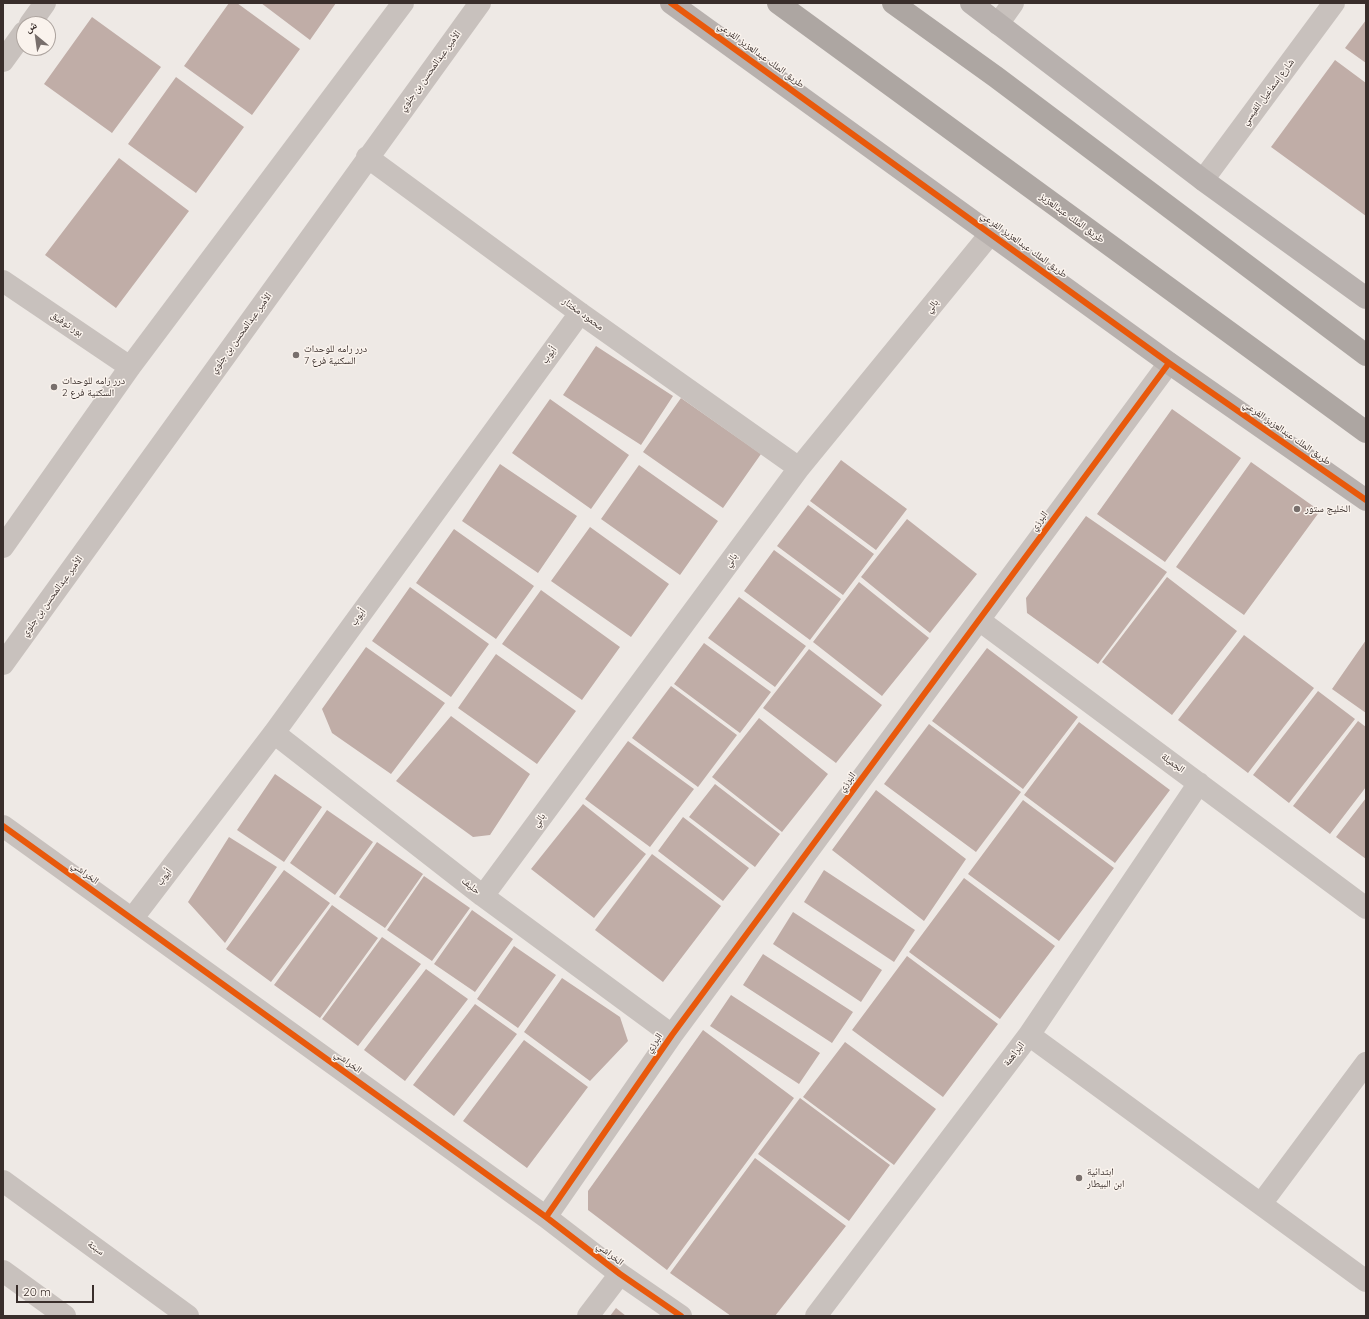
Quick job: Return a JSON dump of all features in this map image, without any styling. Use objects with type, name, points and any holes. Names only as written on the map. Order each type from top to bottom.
[{"type":"main road","name":"طريق الملك عبدالعزيز","points":[[778,3],[1366,432]]},
{"type":"main road","points":[[893,3],[1003,82],[1366,355]]},
{"type":"street","points":[[36,16],[45,3]]},
{"type":"street","points":[[3,547],[130,367],[402,3]]},
{"type":"street","name":"الأمير عبدالمحسن بن جلوي","points":[[3,664],[367,157],[480,3]]},
{"type":"street","name":"طريق الملك عبدالعزيز الفرعي","points":[[671,3],[1169,363],[1366,500]]},
{"type":"street","points":[[688,3],[756,64]]},
{"type":"street","points":[[971,3],[1203,180],[1366,298]]},
{"type":"street","points":[[998,24],[1013,3]]},
{"type":"street","name":"شارع إسماعيل القيسي","points":[[1203,180],[1334,3]]},
{"type":"street","points":[[3,61],[16,43]]},
{"type":"street","name":"محمود مختار","points":[[367,157],[580,313],[799,468]]},
{"type":"street","name":"بالي","points":[[483,896],[799,468],[991,233]]},
{"type":"street","name":"بور توفيق","points":[[3,281],[130,367]]},
{"type":"street","name":"أيوب","points":[[132,919],[274,733],[580,313]]},
{"type":"street","name":"البرزي","points":[[546,1217],[672,1035],[1169,363]]},
{"type":"street","name":"الجميلة","points":[[979,620],[1366,908]]},
{"type":"street","name":"حليف","points":[[274,733],[483,896],[672,1035]]},
{"type":"street","name":"البراهمة","points":[[816,1316],[1029,1035],[1199,783]]},
{"type":"street","name":"الخراشي","points":[[3,826],[546,1217],[620,1274],[681,1316]]},
{"type":"street","points":[[1029,1035],[1366,1281]]},
{"type":"street","points":[[1261,1204],[1366,1063]]},
{"type":"street","name":"سبتة","points":[[3,1181],[188,1316]]},
{"type":"street","points":[[3,1271],[65,1316]]},
{"type":"street","points":[[588,1316],[620,1274]]},
{"type":"building","points":[[229,3],[237,3],[300,49],[252,115],[184,66]]},
{"type":"building","points":[[261,3],[336,3],[310,40]]},
{"type":"building","points":[[92,17],[161,67],[112,133],[44,84]]},
{"type":"building","points":[[1366,20],[1366,63],[1345,48]]},
{"type":"building","points":[[1335,60],[1366,83],[1366,216],[1271,147]]},
{"type":"building","points":[[176,77],[244,127],[196,193],[128,144]]},
{"type":"building","points":[[119,158],[189,211],[116,308],[45,255]]},
{"type":"building","points":[[596,346],[673,396],[641,445],[563,395]]},
{"type":"building","points":[[681,398],[761,454],[723,508],[643,452]]},
{"type":"building","points":[[550,399],[629,455],[591,509],[512,453]]},
{"type":"building","points":[[1172,409],[1241,458],[1165,562],[1097,514]]},
{"type":"building","points":[[841,460],[907,509],[876,550],[810,501]]},
{"type":"building","points":[[1251,462],[1320,511],[1244,615],[1176,567]]},
{"type":"building","points":[[500,464],[577,516],[538,573],[462,521]]},
{"type":"building","points":[[639,465],[718,521],[680,575],[601,519]]},
{"type":"building","points":[[808,505],[874,554],[843,595],[777,546]]},
{"type":"building","points":[[1086,516],[1167,572],[1098,664],[1027,613],[1026,598]]},
{"type":"building","points":[[907,519],[977,574],[930,633],[861,577]]},
{"type":"building","points":[[590,527],[669,584],[631,637],[551,581]]},
{"type":"building","points":[[454,529],[534,586],[496,639],[416,583]]},
{"type":"building","points":[[774,550],[841,599],[810,640],[744,591]]},
{"type":"building","points":[[1167,577],[1237,631],[1172,715],[1102,662]]},
{"type":"building","points":[[859,582],[929,638],[882,696],[813,642]]},
{"type":"building","points":[[410,587],[489,644],[451,697],[372,641]]},
{"type":"building","points":[[541,590],[620,647],[582,700],[502,644]]},
{"type":"building","points":[[739,597],[806,646],[775,687],[708,638]]},
{"type":"building","points":[[1244,635],[1314,688],[1248,773],[1178,720]]},
{"type":"building","points":[[1366,640],[1366,713],[1332,689]]},
{"type":"building","points":[[704,643],[771,692],[740,733],[674,684]]},
{"type":"building","points":[[366,647],[445,703],[391,774],[332,733],[322,709]]},
{"type":"building","points":[[987,648],[1078,717],[1023,789],[932,721]]},
{"type":"building","points":[[809,649],[882,705],[836,763],[763,708]]},
{"type":"building","points":[[496,654],[576,711],[537,764],[458,708]]},
{"type":"building","points":[[671,686],[737,735],[698,787],[632,738]]},
{"type":"building","points":[[1318,691],[1355,719],[1289,803],[1253,775]]},
{"type":"building","points":[[451,716],[530,774],[490,835],[473,837],[396,781]]},
{"type":"building","points":[[759,718],[828,774],[782,832],[712,777]]},
{"type":"building","points":[[1358,721],[1366,727],[1366,787],[1330,834],[1293,806]]},
{"type":"building","points":[[1079,722],[1170,790],[1115,863],[1024,795]]},
{"type":"building","points":[[929,724],[1021,792],[976,852],[884,784]]},
{"type":"building","points":[[628,741],[694,789],[650,847],[585,799]]},
{"type":"building","points":[[275,774],[322,807],[284,862],[237,830]]},
{"type":"building","points":[[715,784],[780,834],[755,867],[689,817]]},
{"type":"building","points":[[876,790],[966,859],[924,921],[832,850]]},
{"type":"building","points":[[1366,798],[1366,859],[1336,837]]},
{"type":"building","points":[[1023,800],[1114,868],[1059,941],[968,874]]},
{"type":"building","points":[[583,804],[646,854],[594,918],[531,869]]},
{"type":"building","points":[[327,810],[373,842],[335,895],[290,863]]},
{"type":"building","points":[[683,817],[749,868],[723,901],[658,851]]},
{"type":"building","points":[[229,837],[277,867],[225,943],[188,902]]},
{"type":"building","points":[[377,842],[423,874],[385,928],[339,897]]},
{"type":"building","points":[[652,854],[721,906],[663,982],[595,930]]},
{"type":"building","points":[[284,870],[330,903],[271,982],[226,949]]},
{"type":"building","points":[[824,870],[915,930],[894,962],[804,902]]},
{"type":"building","points":[[424,876],[470,908],[432,961],[387,930]]},
{"type":"building","points":[[964,878],[1055,946],[1000,1019],[909,952]]},
{"type":"building","points":[[332,905],[378,938],[320,1018],[274,985]]},
{"type":"building","points":[[472,910],[513,939],[475,992],[434,964]]},
{"type":"building","points":[[793,912],[882,970],[861,1002],[773,944]]},
{"type":"building","points":[[382,937],[421,964],[358,1046],[322,1019]]},
{"type":"building","points":[[514,946],[556,975],[518,1028],[477,999]]},
{"type":"building","points":[[763,954],[853,1012],[832,1043],[743,985]]},
{"type":"building","points":[[907,956],[998,1024],[943,1097],[852,1030]]},
{"type":"building","points":[[426,969],[468,999],[405,1081],[364,1050]]},
{"type":"building","points":[[562,978],[620,1017],[628,1041],[590,1081],[524,1032]]},
{"type":"building","points":[[731,995],[820,1053],[799,1084],[710,1026]]},
{"type":"building","points":[[475,1004],[517,1034],[454,1116],[413,1085]]},
{"type":"building","points":[[703,1030],[794,1098],[667,1270],[588,1210],[588,1191]]},
{"type":"building","points":[[524,1040],[588,1087],[527,1168],[463,1121]]},
{"type":"building","points":[[845,1042],[936,1109],[894,1165],[803,1097]]},
{"type":"building","points":[[800,1098],[890,1165],[849,1221],[758,1154]]},
{"type":"building","points":[[755,1158],[846,1226],[775,1316],[731,1316],[670,1273]]},
{"type":"building","points":[[616,1308],[626,1316],[610,1316]]},
{"type":"cycle path","points":[[671,3],[1169,363],[1366,500]]},
{"type":"cycle path","points":[[546,1217],[672,1035],[1169,363]]},
{"type":"cycle path","points":[[3,826],[546,1217],[620,1274],[681,1316]]},
{"type":"place","name":"درر رامه للوحدات السكنية فرع 7","points":[[296,355]]},
{"type":"place","name":"درر رامه للوحدات السكنية فرع 2","points":[[54,387]]},
{"type":"place","name":"الخليج ستور","points":[[1297,509]]},
{"type":"place","name":"ابتدائية ابن البيطار","points":[[1079,1178]]}]
